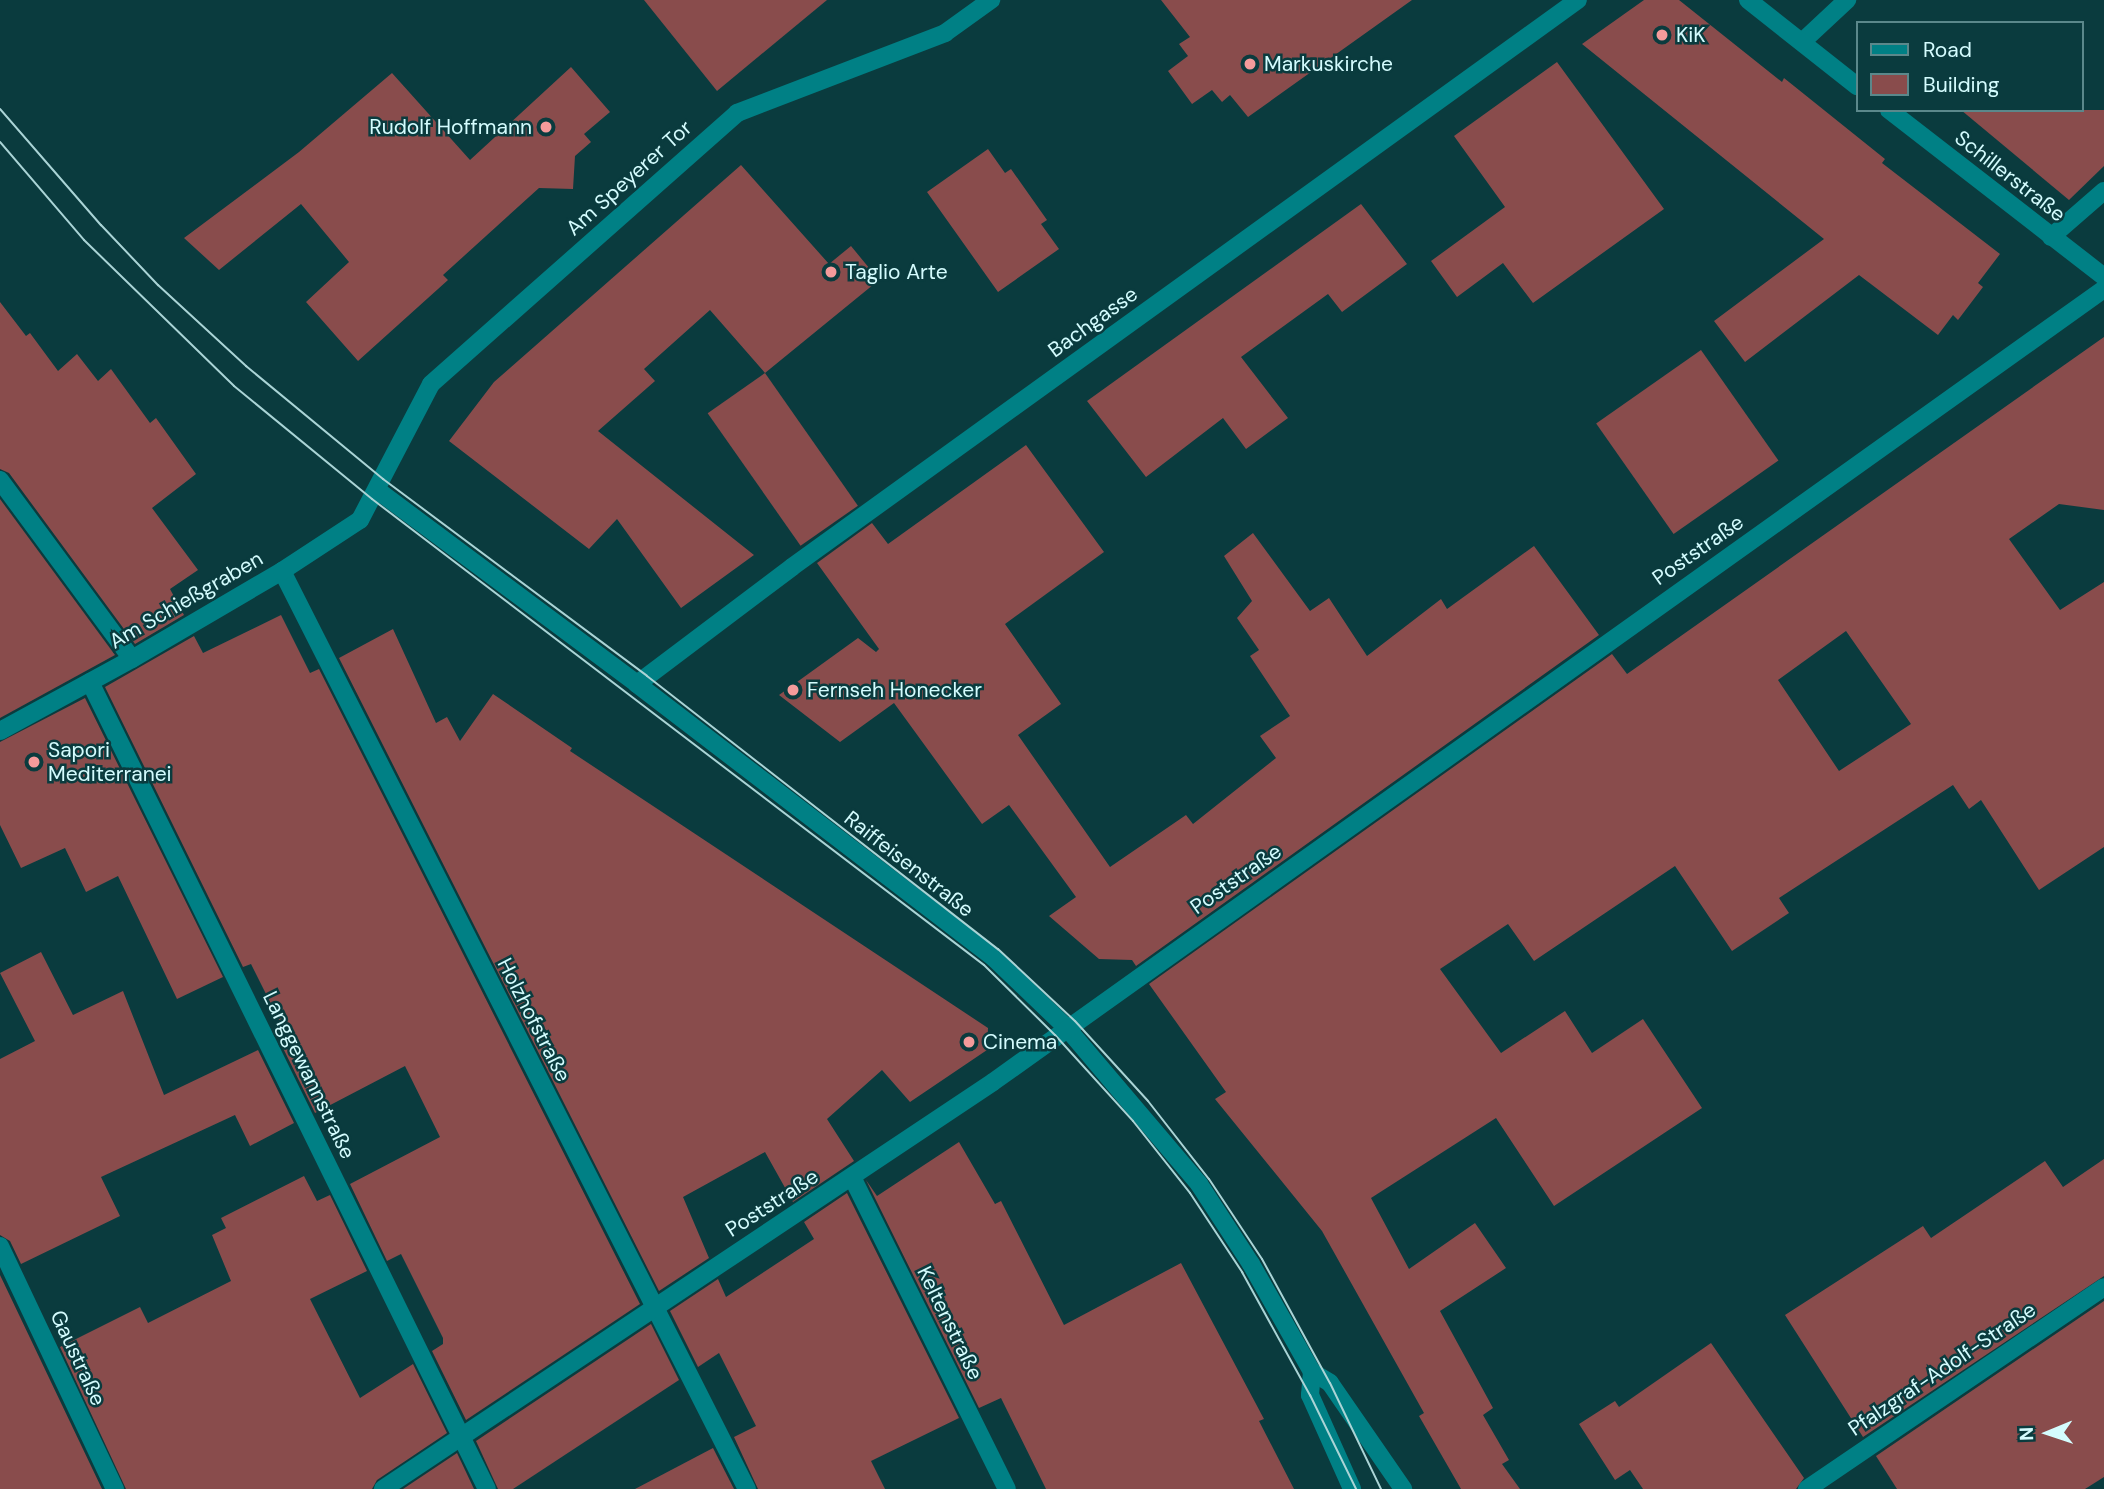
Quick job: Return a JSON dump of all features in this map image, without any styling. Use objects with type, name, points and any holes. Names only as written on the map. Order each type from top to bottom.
[{"type":"street","name":"Am Speyerer Tor","points":[[377,490],[431,384],[737,113],[945,33],[991,0]]},
{"type":"street","name":"Bachgasse","points":[[637,684],[792,567],[1578,0]]},
{"type":"street","points":[[1748,0],[1856,85]]},
{"type":"street","points":[[1802,42],[1843,4]]},
{"type":"street","name":"Schillerstraße","points":[[1892,112],[2104,277]]},
{"type":"street","points":[[2051,237],[2104,191]]},
{"type":"street","name":"Poststraße","points":[[383,1489],[993,1082],[1066,1027],[2104,289]]},
{"type":"street","points":[[0,480],[132,659]]},
{"type":"street","name":"Am Schießgraben","points":[[0,731],[132,659],[282,571],[360,520],[377,490]]},
{"type":"street","name":"Raiffeisenstraße","points":[[377,490],[637,684],[994,958],[1066,1027],[1199,1184],[1251,1264],[1312,1372],[1330,1383],[1402,1489]]},
{"type":"street","name":"Holzhofstraße","points":[[282,571],[747,1489]]},
{"type":"street","name":"Langgewannstraße","points":[[90,682],[487,1489]]},
{"type":"street","name":"Keltenstraße","points":[[852,1177],[1007,1489]]},
{"type":"street","name":"Gaustraße","points":[[0,1246],[114,1489]]},
{"type":"street","name":"Pfalzgraf-Adolf-Straße","points":[[1807,1489],[2104,1287]]},
{"type":"street","name":"Raiffeisenstraße","points":[[1312,1372],[1310,1395],[1352,1489]]},
{"type":"building","points":[[644,0],[827,0],[717,91]]},
{"type":"building","name":"Markuskirche","points":[[1161,0],[1412,0],[1248,117],[1230,95],[1222,102],[1212,90],[1192,104],[1168,71],[1188,56],[1179,44],[1190,37]]},
{"type":"building","points":[[1644,0],[1679,0],[1782,82],[1784,78],[1885,159],[1882,163],[2000,254],[1978,283],[1983,287],[1958,320],[1953,315],[1938,335],[1859,275],[1745,362],[1714,321],[1824,239],[1582,44]]},
{"type":"building","points":[[1557,62],[1664,209],[1533,303],[1503,263],[1457,297],[1431,261],[1505,207],[1454,136]]},
{"type":"building","points":[[571,67],[610,112],[584,134],[591,142],[575,156],[573,189],[539,188],[443,275],[448,280],[358,361],[306,302],[349,262],[301,204],[219,270],[184,238],[299,152],[392,73],[470,160]]},
{"type":"building","points":[[2104,110],[2104,166],[2069,200],[1963,112]]},
{"type":"building","points":[[988,149],[1005,173],[1011,169],[1047,220],[1041,224],[1059,249],[998,292],[927,192]]},
{"type":"building","points":[[741,165],[829,264],[851,246],[879,280],[765,373],[710,310],[644,369],[655,381],[598,431],[754,555],[681,608],[617,519],[589,549],[449,441],[494,382]]},
{"type":"building","points":[[1361,204],[1407,264],[1342,312],[1328,294],[1241,357],[1288,418],[1246,449],[1223,418],[1146,477],[1087,401]]},
{"type":"building","points":[[0,302],[26,336],[30,333],[58,371],[77,354],[98,381],[111,369],[150,423],[156,418],[196,474],[152,508],[198,570],[170,589],[184,615],[135,644],[9,473],[0,469]]},
{"type":"building","points":[[2104,337],[2104,510],[2059,504],[2009,539],[2060,610],[2104,582],[2104,847],[2039,890],[1981,800],[1969,809],[1953,785],[1779,898],[1789,913],[1732,951],[1675,866],[1534,961],[1508,924],[1440,969],[1501,1053],[1565,1011],[1592,1053],[1643,1019],[1702,1108],[1554,1206],[1496,1118],[1371,1198],[1409,1269],[1475,1223],[1506,1268],[1440,1311],[1493,1408],[1483,1415],[1509,1460],[1502,1464],[1520,1489],[1461,1489],[1419,1416],[1424,1413],[1322,1231],[1215,1099],[1226,1092],[1149,984],[1612,654],[1627,674]],"holes":[[[1846,631],[1911,724],[1839,771],[1778,680]]]},
{"type":"building","points":[[1701,350],[1778,461],[1674,534],[1596,423]]},
{"type":"building","points":[[765,373],[858,506],[801,546],[708,413]]},
{"type":"building","points":[[1026,445],[1104,552],[1005,624],[1061,704],[1018,735],[1110,867],[1186,815],[1193,824],[1276,758],[1260,736],[1290,716],[1250,656],[1259,650],[1237,618],[1252,601],[1224,556],[1253,533],[1310,611],[1329,598],[1367,656],[1441,599],[1447,609],[1534,546],[1599,635],[1136,966],[1132,960],[1099,959],[1049,916],[1076,897],[1009,805],[982,824],[894,703],[840,742],[779,695],[858,638],[876,652],[879,649],[817,563],[872,523],[888,544]]},
{"type":"building","points":[[0,499],[115,655],[0,718]]},
{"type":"building","points":[[281,615],[310,673],[319,669],[640,1304],[466,1420],[432,1351],[443,1344],[443,1338],[401,1254],[387,1261],[350,1184],[440,1137],[405,1066],[315,1113],[279,1040],[287,1036],[251,964],[243,967],[105,687],[194,636],[203,653]]},
{"type":"building","points":[[393,629],[436,723],[447,717],[460,741],[493,694],[572,748],[570,751],[988,1028],[987,1050],[910,1102],[882,1070],[827,1119],[854,1161],[793,1202],[765,1152],[683,1197],[709,1258],[659,1291],[339,658]]},
{"type":"building","points":[[85,698],[223,977],[177,999],[118,876],[86,892],[65,848],[21,868],[0,825],[0,742]]},
{"type":"building","points":[[41,952],[73,1015],[123,991],[164,1095],[258,1050],[294,1123],[250,1146],[235,1115],[101,1177],[120,1216],[21,1264],[10,1241],[0,1235],[0,1059],[35,1041],[0,973]]},
{"type":"building","points":[[959,1142],[995,1204],[1001,1201],[1064,1325],[1181,1263],[1264,1419],[1259,1421],[1294,1489],[1046,1489],[1001,1398],[979,1408],[866,1180],[877,1196]]},
{"type":"building","points":[[2104,1159],[2104,1276],[1863,1437],[1785,1315],[1923,1226],[1931,1238],[2045,1161],[2063,1187]]},
{"type":"building","points":[[304,1176],[317,1201],[330,1195],[367,1271],[310,1299],[360,1398],[413,1364],[447,1433],[377,1480],[372,1489],[126,1489],[60,1347],[140,1307],[148,1323],[231,1281],[212,1235],[226,1228],[221,1218]]},
{"type":"building","points":[[847,1193],[959,1418],[871,1461],[885,1489],[758,1489],[734,1437],[756,1426],[719,1353],[698,1367],[670,1311],[718,1279],[726,1297],[814,1239],[804,1222]]},
{"type":"building","points":[[0,1275],[102,1489],[0,1489]]},
{"type":"building","points":[[2104,1301],[2104,1477],[2085,1489],[1897,1489],[1876,1456]]},
{"type":"building","points":[[651,1324],[679,1380],[513,1489],[498,1489],[476,1441]]},
{"type":"building","points":[[1711,1343],[1804,1478],[1796,1489],[1643,1489],[1630,1470],[1615,1480],[1579,1424],[1615,1401],[1619,1407]]},
{"type":"building","points":[[713,1448],[734,1489],[635,1489]]},
{"type":"building","points":[[457,1453],[474,1489],[403,1489]]},
{"type":"tram line","points":[[0,109],[101,225],[158,285],[246,366],[383,479],[647,676],[998,949],[1075,1021],[1148,1101],[1209,1179],[1262,1259],[1330,1383],[1381,1489]]},
{"type":"tram line","points":[[0,142],[84,240],[234,386],[372,499],[984,965],[1055,1035],[1133,1121],[1190,1193],[1242,1272],[1310,1395],[1356,1489]]},
{"type":"place","name":"KiK","points":[[1662,35]]},
{"type":"place","name":"Markuskirche","points":[[1250,64]]},
{"type":"place","name":"Rudolf Hoffmann","points":[[546,127]]},
{"type":"place","name":"Taglio Arte","points":[[831,272]]},
{"type":"place","name":"Fernseh Honecker","points":[[793,690]]},
{"type":"place","name":"Sapori Mediterranei","points":[[34,762]]},
{"type":"place","name":"Cinema","points":[[969,1042]]}]
